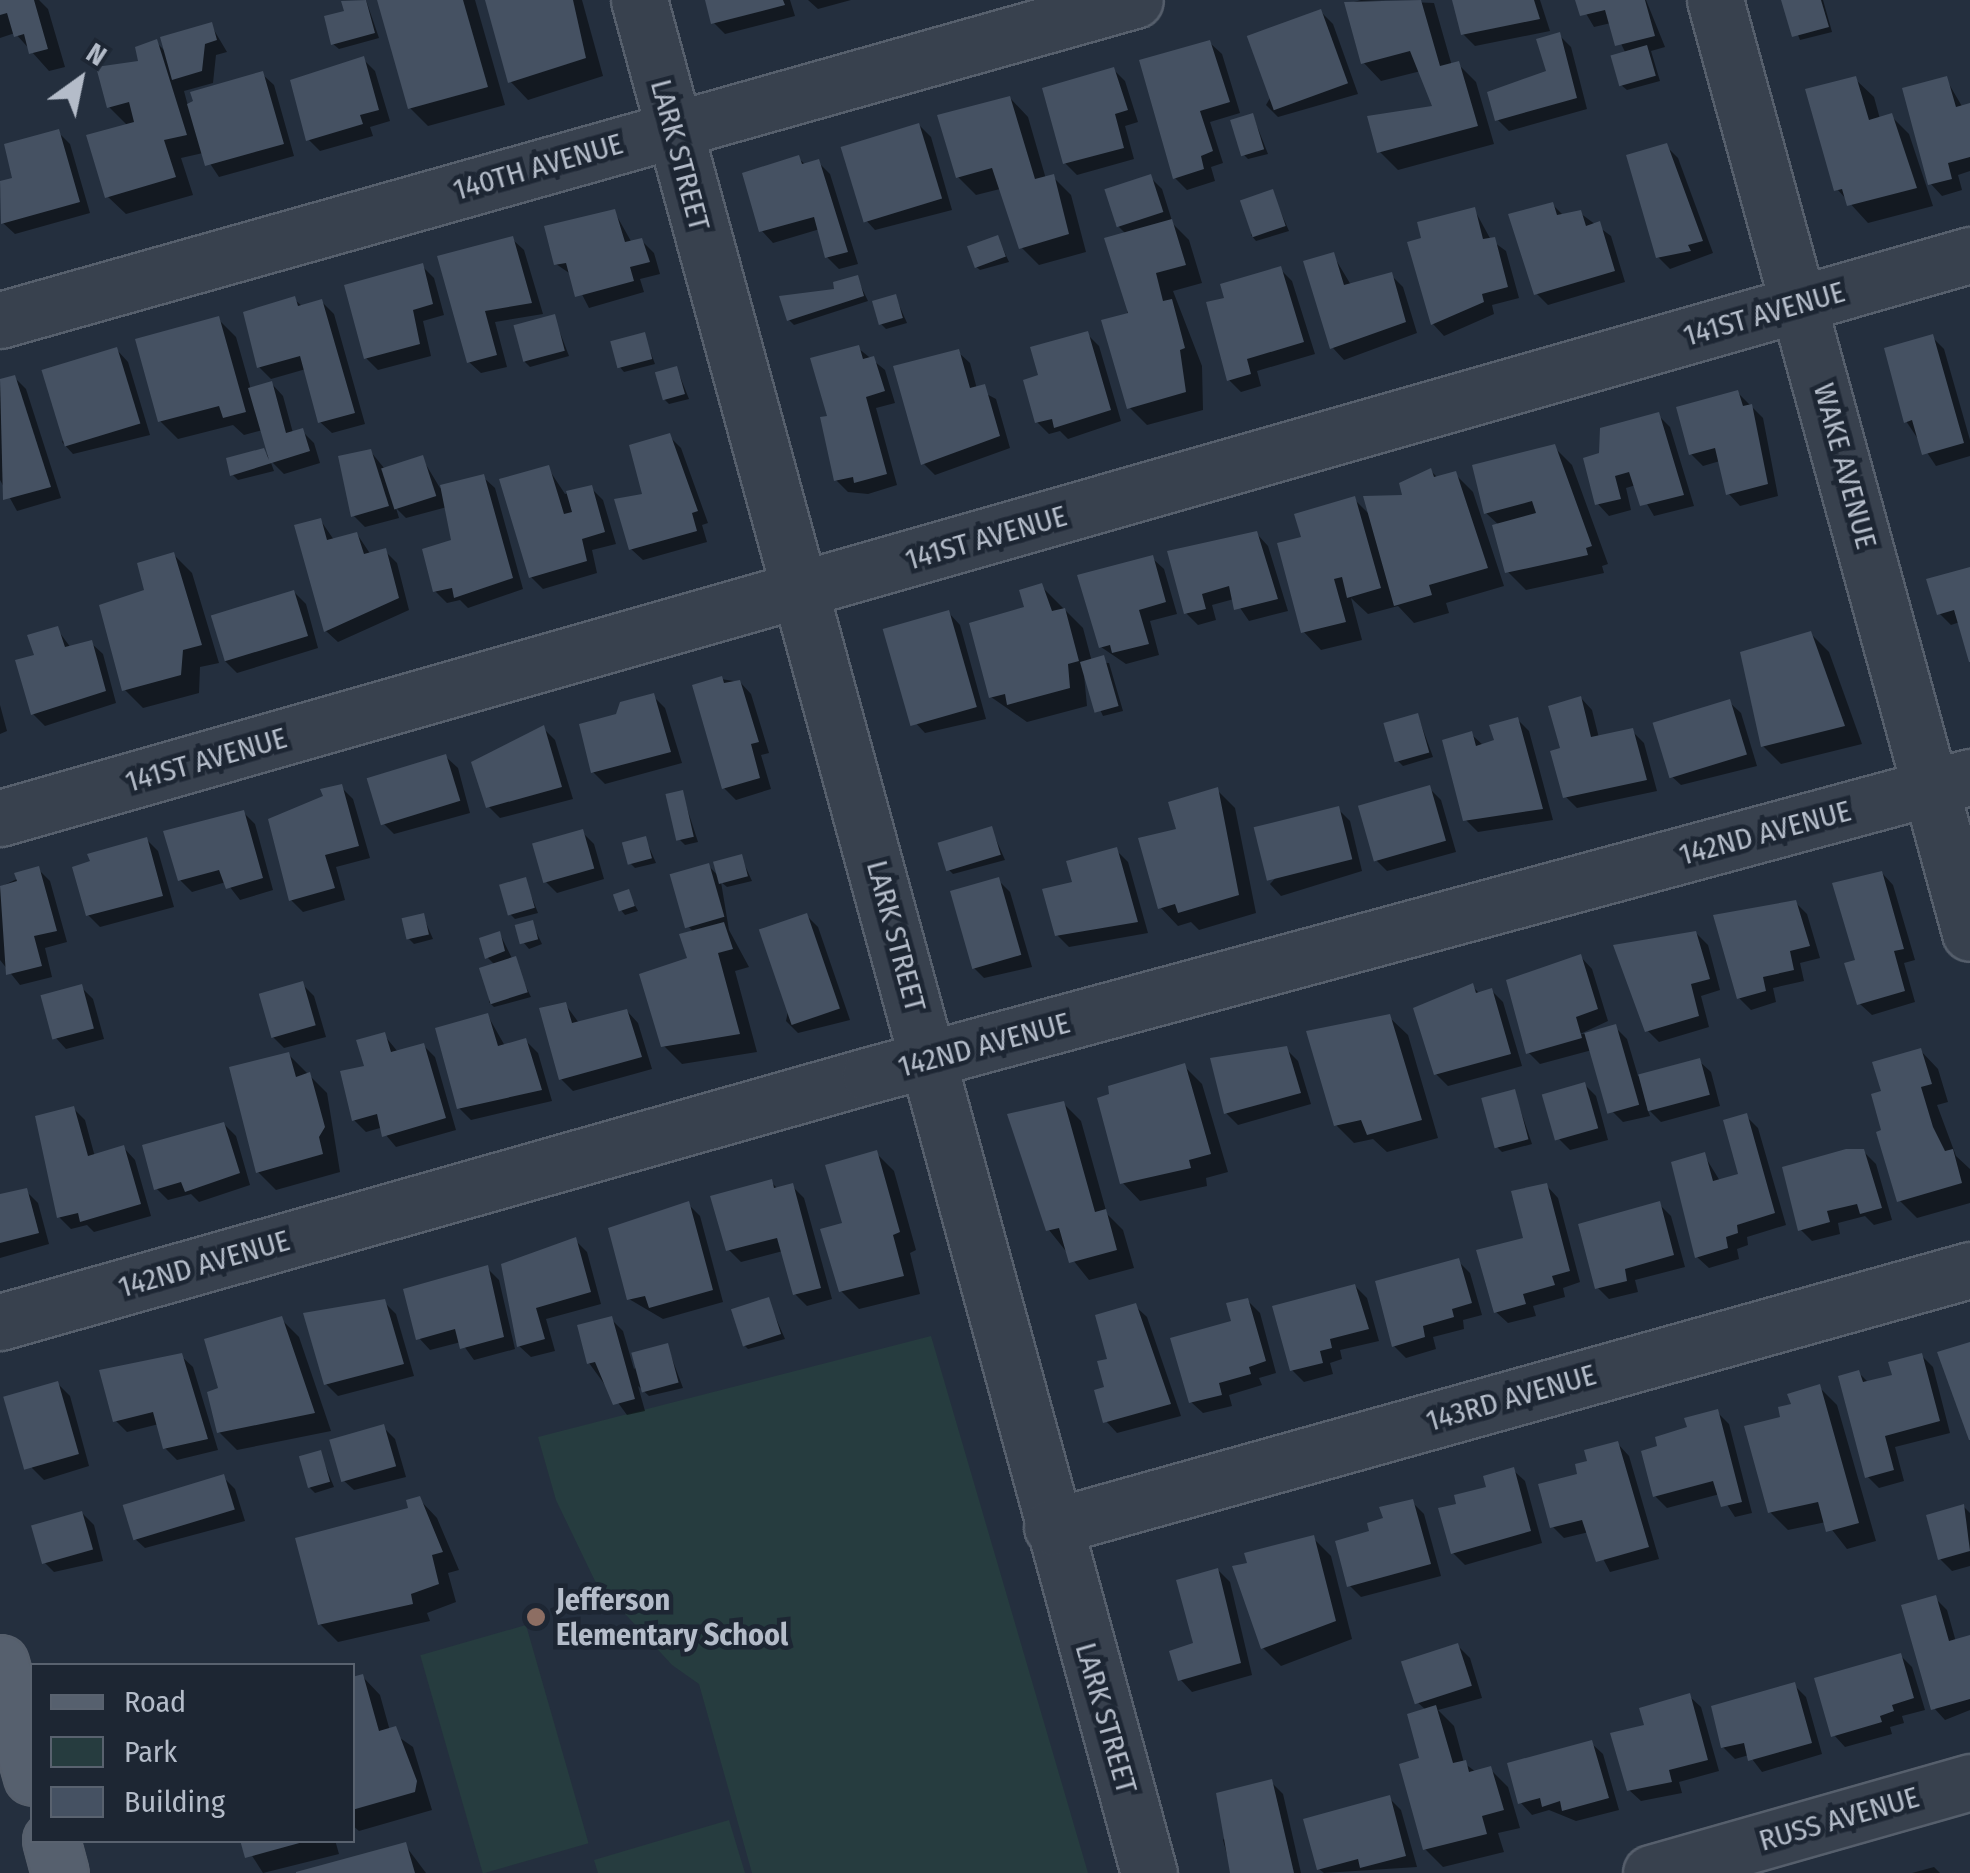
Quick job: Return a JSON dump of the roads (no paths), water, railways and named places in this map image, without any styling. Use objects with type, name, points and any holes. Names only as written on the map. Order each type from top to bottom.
[{"type":"main road","points":[[0,1662],[30,1769]]},
{"type":"main road","points":[[52,1843],[60,1873]]},
{"type":"street","name":"LARK STREET","points":[[639,0],[1149,1873]]},
{"type":"street","name":"140TH AVENUE","points":[[0,320],[1135,0]]},
{"type":"street","name":"WAKE AVENUE","points":[[1715,0],[1801,304],[1951,782],[1970,933]]},
{"type":"street","name":"141ST AVENUE","points":[[0,818],[1970,254]]},
{"type":"street","name":"142ND AVENUE","points":[[0,1322],[929,1059],[1951,782]]},
{"type":"street","name":"143RD AVENUE","points":[[1052,1527],[1970,1270]]},
{"type":"street","name":"RUSS AVENUE","points":[[1651,1873],[1970,1782]]},
{"type":"place","name":"Jefferson Elementary School","points":[[536,1617]]}]
